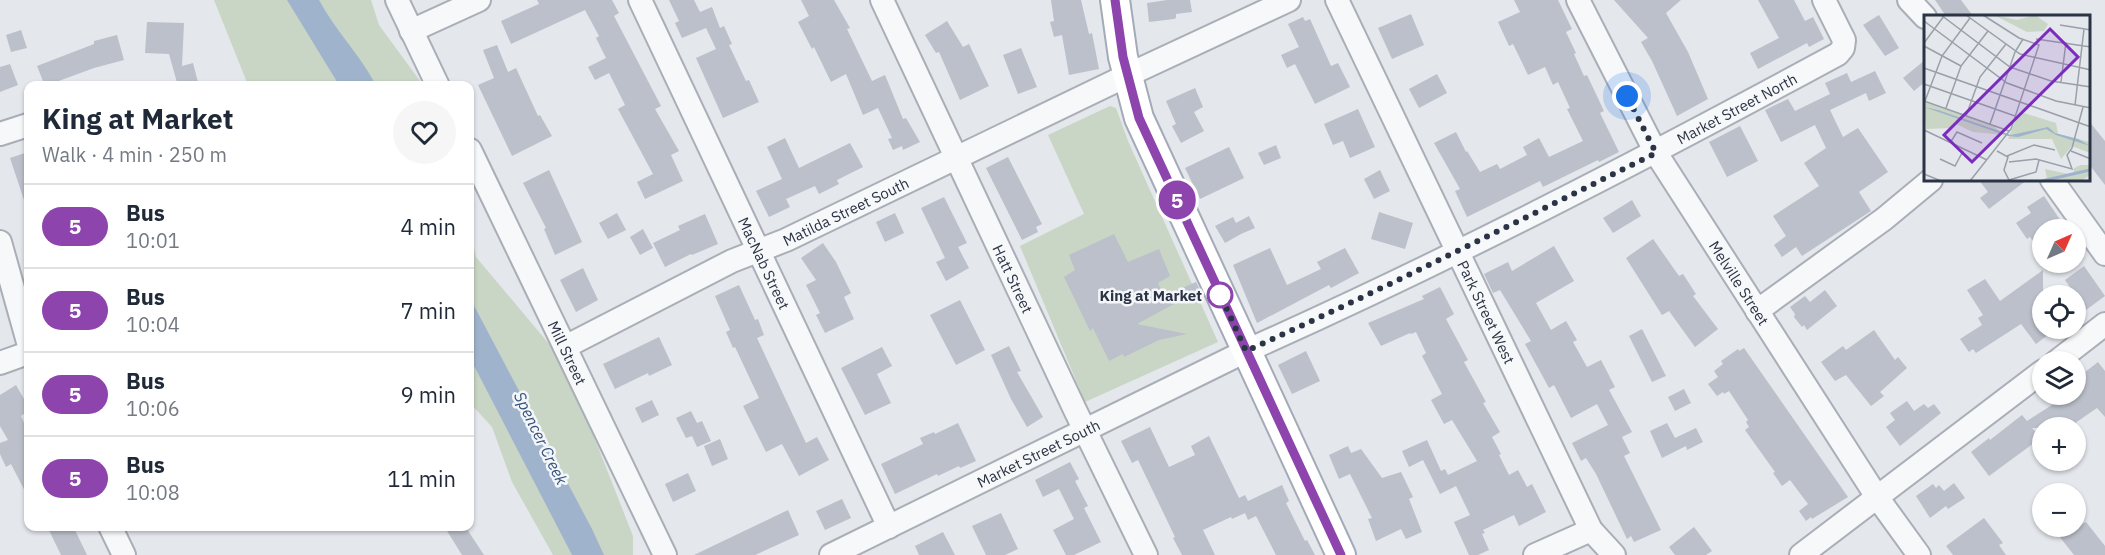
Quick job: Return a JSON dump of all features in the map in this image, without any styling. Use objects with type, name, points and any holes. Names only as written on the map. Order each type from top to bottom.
[{"type":"main road","points":[[1115,0],[1123,57],[1139,118],[1341,555]]},
{"type":"street","points":[[397,0],[436,81]]},
{"type":"street","points":[[411,31],[478,0]]},
{"type":"street","name":"MacNab Street","points":[[640,0],[889,527]]},
{"type":"street","name":"Hatt Street","points":[[882,0],[1146,555]]},
{"type":"street","name":"Matilda Street South","points":[[565,347],[732,261],[786,240],[1289,0]]},
{"type":"street","name":"Park Street West","points":[[1338,0],[1591,531],[1614,555]]},
{"type":"street","name":"Melville Street","points":[[1578,0],[1656,153],[1877,497],[1919,555]]},
{"type":"street","points":[[1909,0],[1924,16]]},
{"type":"street","name":"Market Street North","points":[[1246,351],[1458,251],[1656,153],[1838,54],[1843,48],[1844,40],[1831,4]]},
{"type":"street","points":[[0,134],[24,126]]},
{"type":"street","name":"Mill Street","points":[[474,158],[665,555]]},
{"type":"street","points":[[1757,310],[1884,219],[1929,182]]},
{"type":"street","points":[[2053,182],[2105,254]]},
{"type":"street","points":[[0,242],[24,328]]},
{"type":"street","points":[[2070,351],[2105,324]]},
{"type":"street","name":"Market Street South","points":[[831,555],[863,548],[889,527],[1246,351]]},
{"type":"street","points":[[0,363],[24,354]]},
{"type":"street","points":[[1801,555],[2032,380]]},
{"type":"street","points":[[112,531],[124,555]]},
{"type":"street","points":[[1534,555],[1591,531]]},
{"type":"green space","points":[[214,0],[371,0],[379,25],[420,81],[246,81]]},
{"type":"green space","points":[[1110,106],[1116,108],[1128,141],[1218,342],[1085,402],[1020,246],[1084,214],[1048,135]]},
{"type":"green space","points":[[474,249],[476,257],[565,363],[633,536],[633,555],[553,555],[512,482],[492,427],[474,407]]},
{"type":"water","points":[[287,0],[319,0],[374,81],[337,81]]},
{"type":"water","name":"Spencer Creek","points":[[474,306],[604,555],[572,555],[474,366]]},
{"type":"building","points":[[537,0],[612,0],[619,13],[614,16],[661,106],[655,109],[679,151],[671,155],[683,181],[645,199],[637,182],[653,174],[618,109],[625,105],[609,73],[595,80],[588,67],[606,58],[596,38],[599,36],[585,10],[511,44],[501,21],[539,4]]},
{"type":"building","points":[[669,0],[694,0],[700,12],[712,7],[720,28],[724,26],[732,44],[729,45],[746,81],[749,80],[759,102],[723,118],[696,58],[716,49],[706,28],[682,38],[675,23],[679,21]]},
{"type":"building","points":[[801,0],[834,0],[850,28],[847,29],[872,81],[885,75],[903,119],[906,118],[920,142],[903,150],[902,146],[893,150],[888,139],[892,138],[878,108],[863,115],[846,74],[831,82],[814,47],[812,49],[798,22],[809,16]]},
{"type":"building","points":[[1051,0],[1081,0],[1089,34],[1092,33],[1099,69],[1069,75],[1062,35],[1054,37],[1050,22],[1054,21]]},
{"type":"building","points":[[1190,0],[1192,12],[1176,14],[1174,19],[1149,22],[1147,3]]},
{"type":"building","points":[[1514,0],[1558,0],[1572,29],[1566,32],[1576,53],[1574,54],[1604,111],[1600,113],[1619,152],[1543,187],[1540,181],[1467,217],[1455,191],[1460,189],[1434,143],[1456,132],[1480,172],[1497,164],[1500,169],[1527,155],[1523,147],[1539,138],[1549,157],[1583,141],[1567,109],[1570,108],[1558,82],[1553,85],[1545,67],[1528,75],[1513,44],[1509,46],[1498,22],[1520,12]]},
{"type":"building","points":[[1614,0],[1681,0],[1666,13],[1688,52],[1708,99],[1677,116],[1641,42],[1648,38]]},
{"type":"building","points":[[1758,0],[1794,0],[1805,21],[1813,17],[1824,39],[1809,47],[1807,43],[1758,69],[1750,53],[1779,38]]},
{"type":"building","points":[[1935,0],[1961,0],[1972,15],[1945,15]]},
{"type":"building","points":[[1411,14],[1424,45],[1392,59],[1378,28]]},
{"type":"building","points":[[1879,15],[1899,48],[1885,56],[1863,25]]},
{"type":"building","points":[[1303,17],[1305,21],[1310,19],[1331,66],[1338,63],[1350,87],[1315,104],[1295,64],[1287,68],[1281,55],[1299,47],[1288,24]]},
{"type":"building","points":[[947,21],[963,47],[969,44],[989,86],[960,100],[939,52],[936,53],[925,35]]},
{"type":"building","points":[[147,22],[184,23],[182,66],[193,63],[198,81],[177,81],[169,54],[145,53]]},
{"type":"building","points":[[21,30],[27,48],[11,52],[6,35]]},
{"type":"building","points":[[117,35],[124,60],[59,81],[43,81],[37,66],[94,44],[94,41]]},
{"type":"building","points":[[497,45],[508,72],[516,68],[538,116],[540,115],[552,136],[512,156],[478,85],[494,78],[483,50]]},
{"type":"building","points":[[1021,48],[1037,87],[1018,94],[1003,55]]},
{"type":"building","points":[[1924,61],[1924,83],[1914,91],[1903,78]]},
{"type":"building","points":[[10,64],[18,85],[0,92],[0,67]]},
{"type":"building","points":[[1875,71],[1886,93],[1869,101],[1866,93],[1830,110],[1843,137],[1858,128],[1888,172],[1859,192],[1871,211],[1802,256],[1796,247],[1782,257],[1774,245],[1786,236],[1773,216],[1819,186],[1804,163],[1826,148],[1815,125],[1781,142],[1765,110],[1788,99],[1795,111],[1830,94],[1825,83],[1847,73],[1851,82]]},
{"type":"building","points":[[1437,74],[1447,93],[1419,108],[1409,89]]},
{"type":"building","points":[[1195,88],[1203,107],[1194,112],[1204,131],[1181,143],[1172,126],[1176,124],[1166,101]]},
{"type":"building","points":[[1358,109],[1375,147],[1350,158],[1343,141],[1333,145],[1324,124]]},
{"type":"building","points":[[2090,122],[2105,141],[2105,185],[2090,166]]},
{"type":"building","points":[[1740,126],[1758,161],[1727,177],[1709,142]]},
{"type":"building","points":[[785,138],[799,168],[850,143],[863,167],[837,180],[839,184],[819,194],[815,186],[786,199],[790,207],[769,217],[756,191],[782,179],[767,147]]},
{"type":"building","points":[[1276,145],[1281,158],[1264,165],[1258,153]]},
{"type":"building","points":[[1229,147],[1244,178],[1200,199],[1185,168]]},
{"type":"building","points":[[24,153],[24,200],[10,158]]},
{"type":"building","points":[[1008,157],[1042,224],[1036,227],[1038,232],[1022,240],[986,168]]},
{"type":"building","points":[[549,170],[582,242],[555,255],[544,229],[546,228],[523,183]]},
{"type":"building","points":[[1380,170],[1390,191],[1374,199],[1364,179]]},
{"type":"building","points":[[1980,182],[2024,182],[1989,209],[1980,198],[1988,192]]},
{"type":"building","points":[[2044,196],[2060,219],[2032,219],[2032,240],[2030,237],[2027,239],[2016,223],[2031,213],[2027,207]]},
{"type":"building","points":[[944,197],[967,243],[958,247],[969,268],[946,281],[936,262],[945,258],[921,208]]},
{"type":"building","points":[[1632,200],[1641,216],[1613,233],[1603,218]]},
{"type":"building","points":[[1379,212],[1413,223],[1405,249],[1371,239]]},
{"type":"building","points":[[617,213],[626,230],[608,239],[599,223]]},
{"type":"building","points":[[895,213],[904,233],[885,242],[876,222]]},
{"type":"building","points":[[705,214],[718,244],[665,267],[653,243],[680,230],[678,226]]},
{"type":"building","points":[[1249,216],[1255,228],[1225,243],[1215,226],[1233,217],[1236,223]]},
{"type":"building","points":[[643,229],[653,248],[640,255],[630,237]]},
{"type":"building","points":[[1114,234],[1128,262],[1159,249],[1170,276],[1158,283],[1164,296],[1196,282],[1200,290],[1137,324],[1187,334],[1159,340],[1124,357],[1123,354],[1109,361],[1093,328],[1090,331],[1064,277],[1075,270],[1069,255]]},
{"type":"building","points":[[1653,239],[1679,276],[1683,274],[1696,294],[1693,296],[1718,329],[1695,347],[1669,311],[1662,315],[1626,258]]},
{"type":"building","points":[[823,243],[836,262],[851,293],[844,297],[854,319],[825,333],[816,315],[820,313],[806,285],[816,280],[801,258]]},
{"type":"building","points":[[1554,246],[1574,281],[1536,303],[1551,330],[1566,321],[1577,340],[1573,342],[1587,367],[1601,360],[1615,387],[1609,390],[1632,432],[1622,437],[1630,453],[1624,456],[1661,530],[1634,542],[1631,536],[1627,539],[1596,474],[1586,458],[1581,461],[1572,443],[1608,425],[1597,404],[1571,418],[1554,385],[1549,388],[1525,344],[1531,341],[1500,290],[1493,293],[1484,274],[1508,262],[1512,271]]},
{"type":"building","points":[[1270,248],[1287,285],[1321,269],[1317,262],[1345,248],[1359,273],[1331,288],[1329,285],[1257,323],[1233,265]]},
{"type":"building","points":[[583,268],[598,300],[576,312],[560,280]]},
{"type":"building","points":[[2086,269],[2105,296],[2086,310],[2086,285],[2068,285],[2065,280],[2074,273],[2086,273]]},
{"type":"building","points":[[2039,273],[2043,273],[2043,285],[2032,285],[2032,339],[2021,324],[1976,353],[1973,349],[1969,352],[1960,339],[1982,325],[1978,318],[1983,315],[1967,290],[1985,279],[2000,301]]},
{"type":"building","points":[[739,285],[755,320],[758,319],[764,335],[757,338],[806,443],[817,437],[829,460],[799,476],[782,444],[766,452],[743,406],[759,398],[726,332],[730,330],[715,296]]},
{"type":"building","points":[[1440,287],[1454,314],[1446,319],[1468,360],[1464,362],[1486,402],[1483,403],[1500,432],[1492,437],[1501,454],[1499,455],[1509,475],[1518,470],[1527,487],[1532,484],[1546,512],[1519,526],[1514,515],[1483,530],[1485,533],[1482,534],[1489,550],[1478,555],[1469,555],[1454,522],[1470,515],[1456,486],[1440,494],[1423,460],[1409,467],[1402,451],[1427,440],[1441,471],[1445,469],[1448,475],[1477,461],[1452,420],[1444,424],[1431,400],[1442,394],[1422,356],[1426,353],[1416,332],[1381,346],[1368,323],[1424,299],[1422,296]]},
{"type":"building","points":[[1825,290],[1837,306],[1807,330],[1794,317],[1795,314],[1790,307],[1805,296],[1810,302]]},
{"type":"building","points":[[960,300],[985,350],[956,365],[930,315]]},
{"type":"building","points":[[1642,329],[1666,376],[1652,382],[1629,336]]},
{"type":"building","points":[[1874,330],[1895,360],[1898,357],[1907,368],[1880,392],[1884,396],[1871,406],[1846,375],[1835,381],[1821,362],[1843,346],[1846,350]]},
{"type":"building","points":[[659,337],[672,365],[649,376],[648,373],[615,389],[603,364]]},
{"type":"building","points":[[2032,339],[2043,339],[2036,344]]},
{"type":"building","points":[[1009,346],[1021,371],[1017,372],[1043,417],[1027,427],[991,355]]},
{"type":"building","points":[[882,347],[892,366],[877,374],[891,403],[865,415],[841,368]]},
{"type":"building","points":[[1744,348],[1848,497],[1812,519],[1811,517],[1806,521],[1799,511],[1808,504],[1790,480],[1782,486],[1773,473],[1775,472],[1745,430],[1749,427],[1746,422],[1748,420],[1729,391],[1717,396],[1708,384],[1718,377],[1714,371],[1723,364],[1721,361],[1738,349],[1739,351]]},
{"type":"building","points":[[1306,351],[1320,381],[1292,394],[1278,365]]},
{"type":"building","points":[[2098,362],[2105,371],[2105,417],[2097,408],[2084,417],[2033,417],[2052,405],[2086,405],[2086,371]]},
{"type":"building","points":[[16,385],[24,399],[24,414],[21,416],[24,423],[24,489],[11,464],[6,467],[0,454],[0,443],[8,440],[0,426],[0,395]]},
{"type":"building","points":[[1684,389],[1691,403],[1675,411],[1668,397]]},
{"type":"building","points":[[652,400],[659,415],[642,423],[635,408]]},
{"type":"building","points":[[1907,401],[1914,411],[1924,404],[1928,408],[1934,404],[1941,413],[1900,446],[1886,427],[1895,420],[1890,413]]},
{"type":"building","points":[[691,411],[697,423],[702,421],[711,441],[697,447],[692,436],[686,438],[676,418]]},
{"type":"building","points":[[2022,415],[2027,421],[2032,418],[2032,445],[1989,476],[1971,452]]},
{"type":"building","points":[[958,423],[976,461],[938,476],[937,474],[895,494],[881,464],[923,444],[920,438]]},
{"type":"building","points":[[1667,423],[1675,438],[1696,428],[1703,442],[1687,450],[1686,446],[1662,458],[1650,431]]},
{"type":"building","points":[[1150,427],[1169,467],[1195,455],[1191,446],[1209,436],[1239,498],[1245,495],[1248,501],[1282,485],[1289,501],[1286,503],[1305,541],[1307,540],[1315,555],[1276,555],[1256,516],[1248,520],[1245,513],[1203,530],[1215,555],[1182,555],[1138,460],[1132,463],[1121,441]]},
{"type":"building","points":[[720,439],[728,459],[712,466],[704,446]]},
{"type":"building","points":[[1348,446],[1351,453],[1361,449],[1382,478],[1401,472],[1413,497],[1409,499],[1422,532],[1406,539],[1401,529],[1376,541],[1368,519],[1372,518],[1350,474],[1339,479],[1329,455]]},
{"type":"building","points":[[1070,462],[1079,479],[1075,481],[1088,506],[1084,508],[1101,542],[1074,555],[1066,555],[1053,530],[1074,519],[1059,489],[1043,497],[1035,480]]},
{"type":"building","points":[[688,473],[696,491],[673,502],[665,484]]},
{"type":"building","points":[[1954,483],[1965,498],[1948,509],[1946,506],[1930,518],[1916,496],[1933,484],[1936,488],[1939,485],[1944,491]]},
{"type":"building","points":[[842,499],[851,518],[825,530],[816,511]]},
{"type":"building","points":[[788,510],[799,535],[755,555],[694,555]]},
{"type":"building","points":[[1001,513],[1018,549],[1005,555],[986,555],[972,526]]},
{"type":"building","points":[[1984,518],[2003,543],[1999,545],[2006,555],[1953,555],[1946,546]]},
{"type":"building","points":[[2086,522],[2105,546],[2105,555],[2074,555],[2060,537],[2086,537]]},
{"type":"building","points":[[1694,527],[1712,551],[1706,555],[1675,555],[1669,547]]},
{"type":"building","points":[[49,531],[75,531],[87,555],[61,555]]},
{"type":"building","points":[[447,531],[468,531],[484,555],[462,555]]},
{"type":"building","points":[[943,532],[955,555],[919,555],[915,546]]},
{"type":"bus line","name":"5","points":[[1115,0],[1123,57],[1139,118],[1341,555]]},
{"type":"place","name":"King at Market","points":[[1220,295]]},
{"type":"route","points":[[1220,295],[1219,292],[1246,351],[1458,251],[1656,153],[1627,96]]}]
